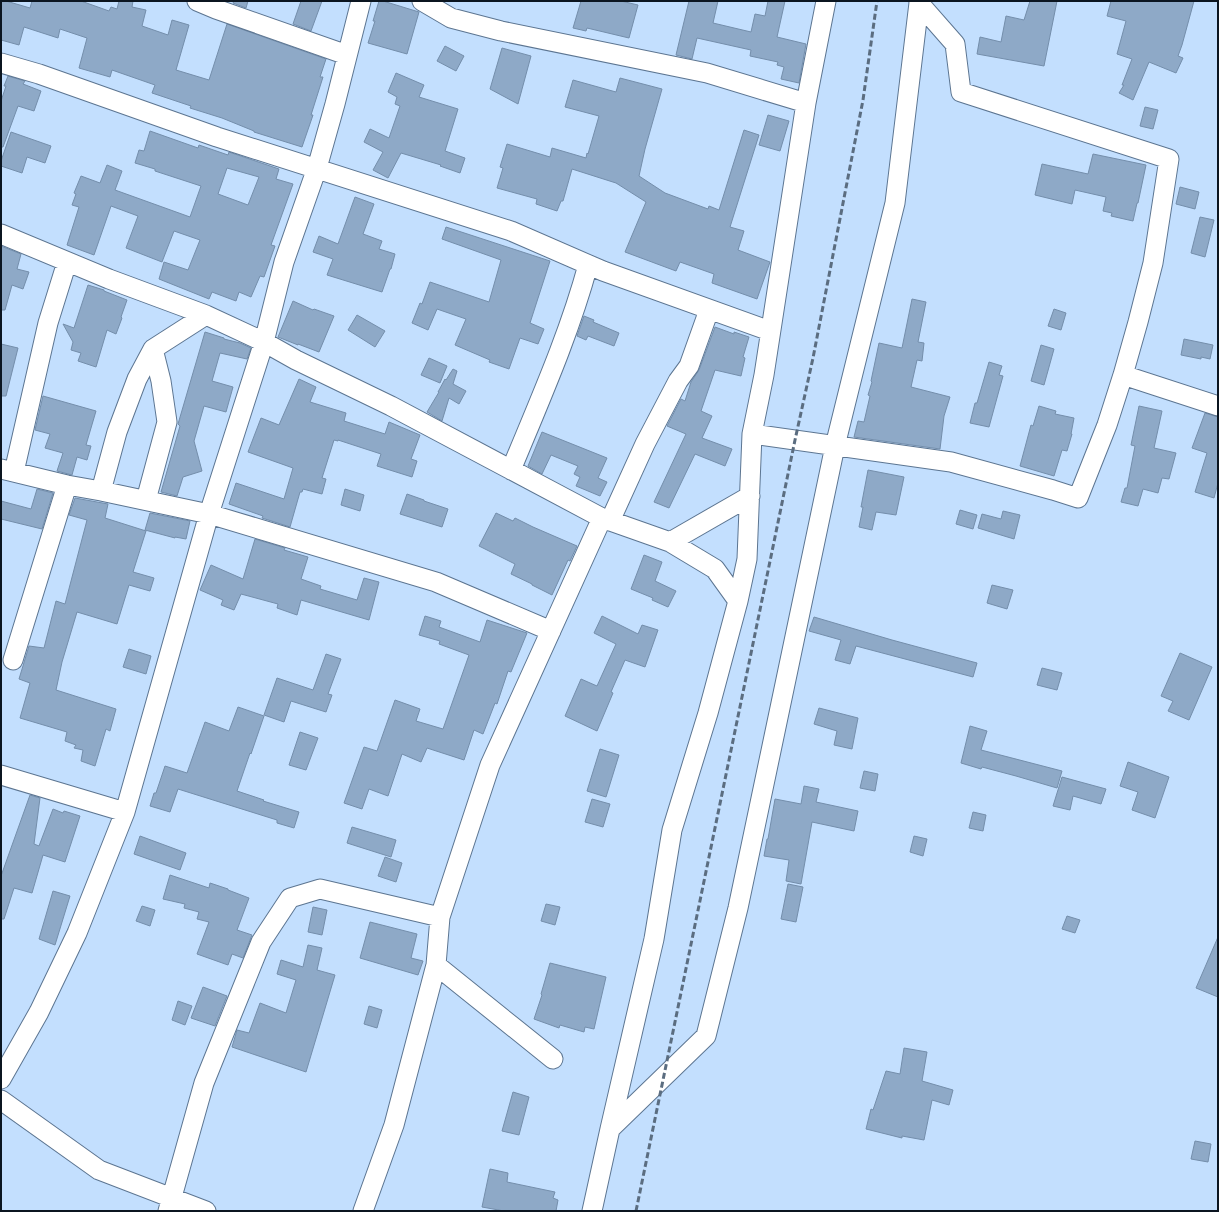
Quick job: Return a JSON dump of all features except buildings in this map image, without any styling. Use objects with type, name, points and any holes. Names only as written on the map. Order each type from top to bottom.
[{"type":"street","points":[[197,1],[347,55]]},
{"type":"street","points":[[1,1079],[39,1012],[78,933],[125,812],[209,514],[264,342],[284,262],[317,168],[360,1]]},
{"type":"street","points":[[422,1],[451,18],[501,31],[707,73],[806,103]]},
{"type":"street","points":[[592,1211],[654,939],[672,830],[708,713],[738,601],[747,559],[752,434],[764,375],[806,103],[826,1]]},
{"type":"street","points":[[752,434],[951,462],[1078,498],[1107,425],[1123,375],[1153,263],[1169,160],[961,92],[955,44],[920,2]]},
{"type":"street","points":[[610,1129],[706,1036],[738,908],[835,446],[896,203],[920,2]]},
{"type":"street","points":[[1,63],[39,74],[217,137],[511,231],[603,272],[770,331]]},
{"type":"street","points":[[1,234],[109,279],[206,315],[264,342],[296,360],[391,406],[606,520],[670,542],[715,569],[738,601]]},
{"type":"street","points":[[67,262],[48,323],[7,470],[67,485],[101,490],[209,514],[436,582],[551,631]]},
{"type":"street","points":[[511,470],[554,366],[580,297],[588,265]]},
{"type":"street","points":[[363,1211],[394,1125],[436,965],[440,917],[490,765],[551,631],[606,520],[678,381],[689,366],[709,310]]},
{"type":"street","points":[[101,490],[119,425],[137,379],[153,349],[206,315]]},
{"type":"street","points":[[146,500],[167,422],[161,381],[153,349]]},
{"type":"street","points":[[1123,375],[1218,406]]},
{"type":"street","points":[[13,660],[67,485]]},
{"type":"street","points":[[670,542],[750,496]]},
{"type":"street","points":[[1,775],[125,812]]},
{"type":"street","points":[[171,1204],[204,1083],[261,942],[290,898],[320,889],[440,917]]},
{"type":"street","points":[[436,965],[553,1059]]},
{"type":"street","points":[[1,1100],[99,1170],[171,1204],[206,1211]]},
{"type":"railway","points":[[636,1211],[813,358],[863,100],[877,1]]}]
